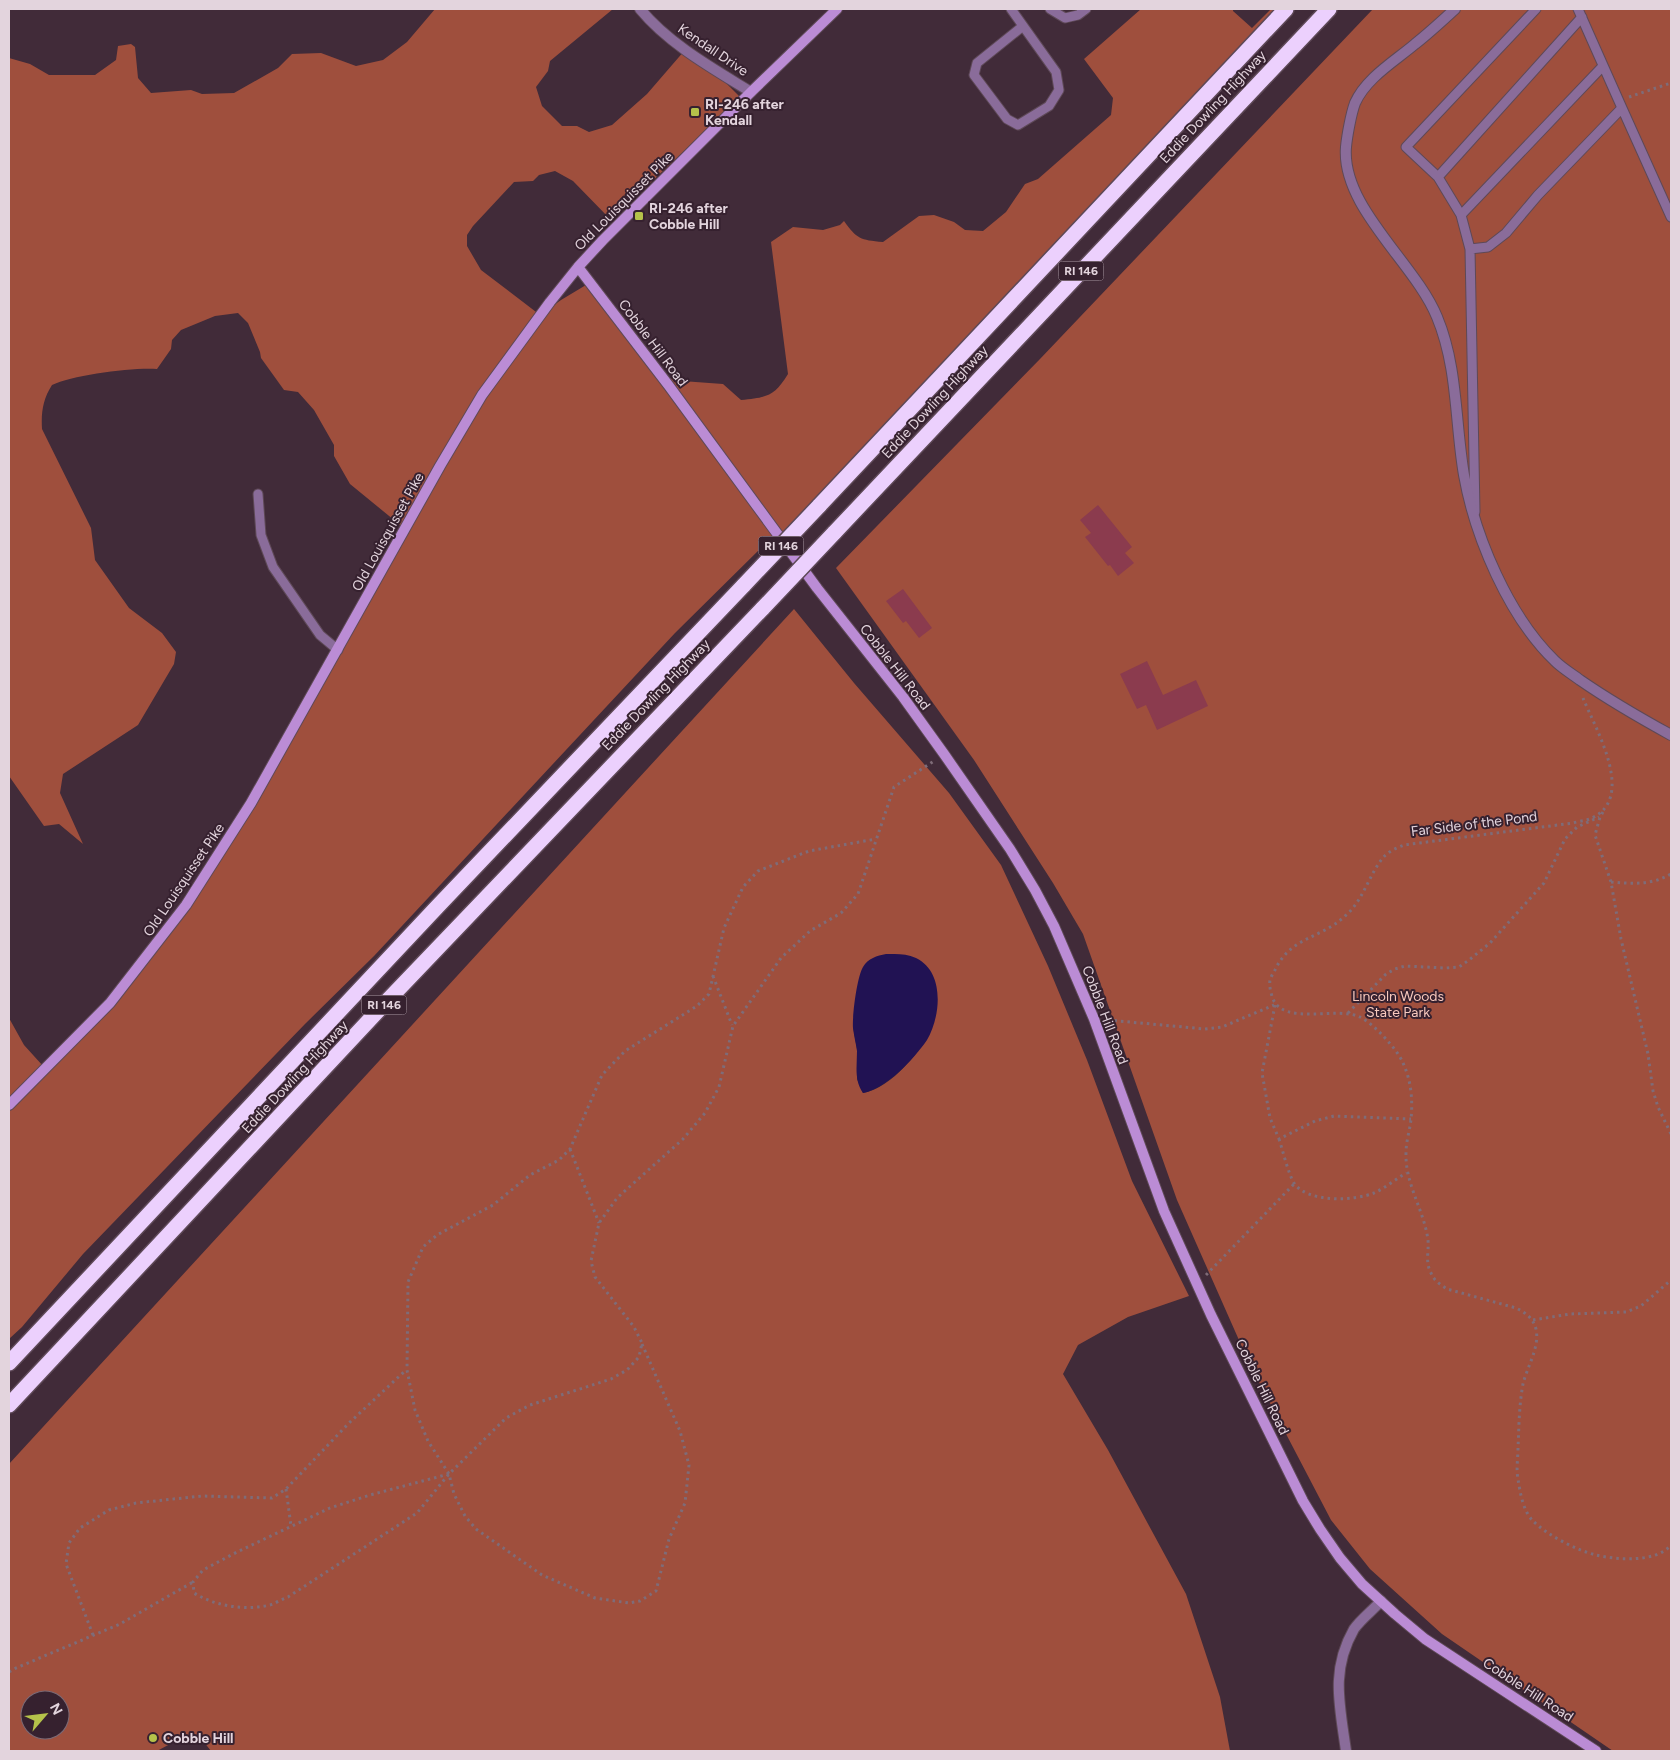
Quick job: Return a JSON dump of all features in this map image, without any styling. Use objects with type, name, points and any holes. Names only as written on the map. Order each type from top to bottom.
[{"type":"highway","name":"Eddie Dowling Highway","points":[[9,1363],[437,907],[744,585],[1286,9]]},
{"type":"highway","name":"Eddie Dowling Highway","points":[[9,1405],[390,999],[834,533],[1328,9]]},
{"type":"street","name":"Kendall Drive","points":[[640,9],[665,33],[703,63],[751,92]]},
{"type":"street","name":"Old Louisquisset Pike","points":[[9,1104],[110,1003],[186,906],[251,803],[440,466],[482,396],[550,302],[578,267],[751,92],[837,9]]},
{"type":"street","points":[[1455,9],[1378,74],[1364,89],[1355,104],[1346,148],[1349,174],[1360,204],[1416,280],[1437,316],[1450,362],[1456,396],[1464,476],[1475,519],[1489,559],[1512,605],[1532,635],[1555,662],[1606,698],[1671,736]]},
{"type":"street","name":"Cobble Hill Road","points":[[578,267],[669,386],[817,588],[903,697],[1010,849],[1035,890],[1054,926],[1094,1019],[1164,1211],[1197,1284],[1307,1508],[1320,1529],[1340,1558],[1362,1584],[1426,1639],[1596,1751]]},
{"type":"street","points":[[1346,1751],[1338,1692],[1340,1660],[1355,1628],[1381,1601]]},
{"type":"lane","points":[[1011,9],[1056,72],[1059,90],[1049,106],[1018,125],[1007,119],[974,75],[977,63],[1023,26]]},
{"type":"lane","points":[[1050,9],[1065,18],[1078,15],[1086,9]]},
{"type":"lane","points":[[1475,519],[1470,249],[1461,215],[1438,177],[1406,147],[1536,9]]},
{"type":"lane","points":[[1438,177],[1580,13],[1671,217]]},
{"type":"lane","points":[[1461,215],[1603,66]]},
{"type":"lane","points":[[1470,249],[1488,248],[1506,232],[1620,104]]},
{"type":"lane","points":[[258,494],[261,535],[273,567],[320,635],[338,650]]},
{"type":"path","points":[[1620,104],[1671,83]]},
{"type":"path","points":[[1580,690],[1608,758],[1613,778],[1612,797],[1600,817],[1595,835],[1611,882],[1621,939],[1648,1054],[1653,1091],[1658,1107],[1671,1134]]},
{"type":"path","points":[[876,839],[809,851],[758,871],[743,887],[724,928],[709,994],[697,1006],[625,1051],[602,1075],[570,1149],[559,1160],[530,1175],[493,1206],[437,1235],[423,1247],[408,1282],[407,1370],[415,1410],[428,1441],[450,1474],[454,1494],[465,1516],[476,1529],[542,1575],[595,1598],[629,1603],[640,1601],[656,1591],[669,1539],[685,1503],[689,1465],[680,1431],[634,1326],[595,1277],[591,1261],[599,1223],[618,1198],[683,1139],[705,1113],[719,1087],[733,1026],[781,958],[810,931],[841,913],[858,894],[894,787],[944,754]]},
{"type":"path","name":"Far Side of the Pond","points":[[1275,1005],[1271,994],[1270,981],[1280,958],[1295,945],[1336,924],[1347,915],[1356,904],[1382,859],[1392,850],[1404,845],[1573,823],[1592,818],[1605,808]]},
{"type":"path","points":[[1348,1013],[1386,974],[1395,968],[1405,966],[1452,968],[1459,967],[1469,960],[1490,943],[1544,882],[1565,839],[1577,827],[1600,817]]},
{"type":"path","points":[[1611,882],[1638,884],[1660,880],[1671,874]]},
{"type":"path","points":[[713,976],[733,1026]]},
{"type":"path","points":[[1094,1019],[1205,1029],[1222,1027],[1275,1005]]},
{"type":"path","points":[[1275,1005],[1290,1014],[1348,1013],[1362,1017],[1392,1045],[1400,1056],[1410,1082],[1411,1119],[1406,1151],[1407,1172],[1426,1226],[1428,1243],[1427,1262],[1432,1276],[1447,1289],[1516,1308],[1526,1313],[1533,1320],[1536,1330],[1536,1341],[1523,1383],[1517,1476],[1525,1507],[1532,1520],[1543,1529],[1575,1548],[1596,1555],[1636,1559],[1666,1551],[1671,1544]]},
{"type":"path","points":[[1275,1005],[1262,1073],[1270,1118],[1294,1184],[1308,1194],[1333,1198],[1351,1198],[1375,1192],[1407,1172]]},
{"type":"path","points":[[1278,1140],[1314,1121],[1334,1116],[1411,1119]]},
{"type":"path","points":[[570,1149],[599,1223]]},
{"type":"path","points":[[1197,1284],[1294,1184]]},
{"type":"path","points":[[1533,1320],[1570,1314],[1626,1312],[1641,1306],[1671,1280]]},
{"type":"path","points":[[193,1582],[194,1593],[206,1600],[244,1608],[270,1605],[288,1597],[417,1513],[450,1474],[506,1418],[530,1406],[610,1379],[627,1370],[640,1357],[642,1343]]},
{"type":"path","points":[[93,1635],[66,1564],[69,1543],[80,1528],[109,1510],[136,1503],[202,1496],[272,1498],[286,1489],[349,1423],[407,1370]]},
{"type":"path","points":[[9,1672],[120,1624],[193,1582],[203,1570],[330,1508],[450,1474]]},
{"type":"path","points":[[286,1489],[291,1526]]},
{"type":"green space","points":[[435,9],[613,9],[550,61],[548,71],[536,87],[542,106],[562,126],[577,126],[589,132],[612,125],[647,94],[685,50],[711,68],[739,96],[738,100],[611,220],[573,181],[555,171],[539,175],[533,181],[514,182],[473,226],[467,235],[467,246],[481,270],[540,315],[586,285],[664,377],[682,381],[723,384],[741,400],[764,397],[774,392],[788,374],[771,242],[793,227],[823,230],[840,225],[844,221],[856,235],[864,239],[883,242],[919,216],[934,215],[954,222],[965,230],[983,231],[1006,212],[1025,184],[1038,179],[1111,115],[1113,98],[1084,59],[1141,9],[1233,9],[1252,28],[1271,9],[1287,9],[781,542],[772,537],[675,633],[374,956],[305,1024],[83,1254],[22,1327],[9,1339],[9,1104],[12,1100],[9,1096],[9,1018],[24,1045],[43,1066],[114,1000],[218,857],[405,529],[350,484],[334,456],[334,445],[314,410],[298,392],[284,390],[261,358],[248,323],[238,313],[215,316],[181,330],[172,340],[171,349],[157,369],[103,372],[61,381],[52,385],[46,395],[43,406],[42,429],[91,528],[95,560],[129,608],[162,633],[176,652],[174,664],[138,725],[63,774],[60,793],[83,844],[59,824],[44,826],[9,776],[9,58],[30,64],[49,75],[95,75],[116,60],[118,46],[131,44],[135,47],[138,78],[151,93],[191,90],[202,94],[234,93],[278,68],[292,54],[321,53],[356,66],[383,60],[407,42]]},
{"type":"green space","name":"Lincoln Woods State Park","points":[[1373,9],[1671,9],[1671,1751],[1613,1751],[1442,1634],[1370,1569],[1331,1520],[1250,1365],[1177,1200],[1083,934],[1053,883],[974,760],[836,568],[1040,359]]},
{"type":"green space","points":[[794,609],[854,683],[949,793],[1001,865],[1048,966],[1087,1060],[1132,1181],[1189,1296],[1128,1317],[1078,1345],[1063,1374],[1108,1450],[1186,1594],[1220,1697],[1230,1751],[211,1751],[200,1737],[185,1736],[157,1751],[9,1751],[9,1464]],"holes":[[[933,1025],[914,1056],[895,1076],[874,1090],[863,1093],[857,1079],[857,1049],[853,1027]]]},
{"type":"shaded area","points":[[886,954],[908,955],[925,965],[932,973],[936,984],[938,995],[937,1007],[932,1030],[915,1056],[881,1086],[863,1093],[857,1078],[857,1051],[853,1028],[855,997],[861,972],[867,961]]},
{"type":"building","points":[[1098,505],[1132,547],[1125,553],[1134,563],[1118,576],[1085,537],[1091,533],[1080,520]]},
{"type":"building","points":[[903,589],[932,628],[919,638],[906,621],[903,623],[886,601]]},
{"type":"building","points":[[1147,661],[1163,695],[1196,680],[1208,706],[1157,730],[1146,705],[1137,709],[1120,674]]},
{"type":"place","name":"RI-246 after Kendall","points":[[695,112]]},
{"type":"place","name":"RI-246 after Cobble Hill","points":[[639,216]]},
{"type":"place","name":"Cobble Hill","points":[[153,1738]]}]
